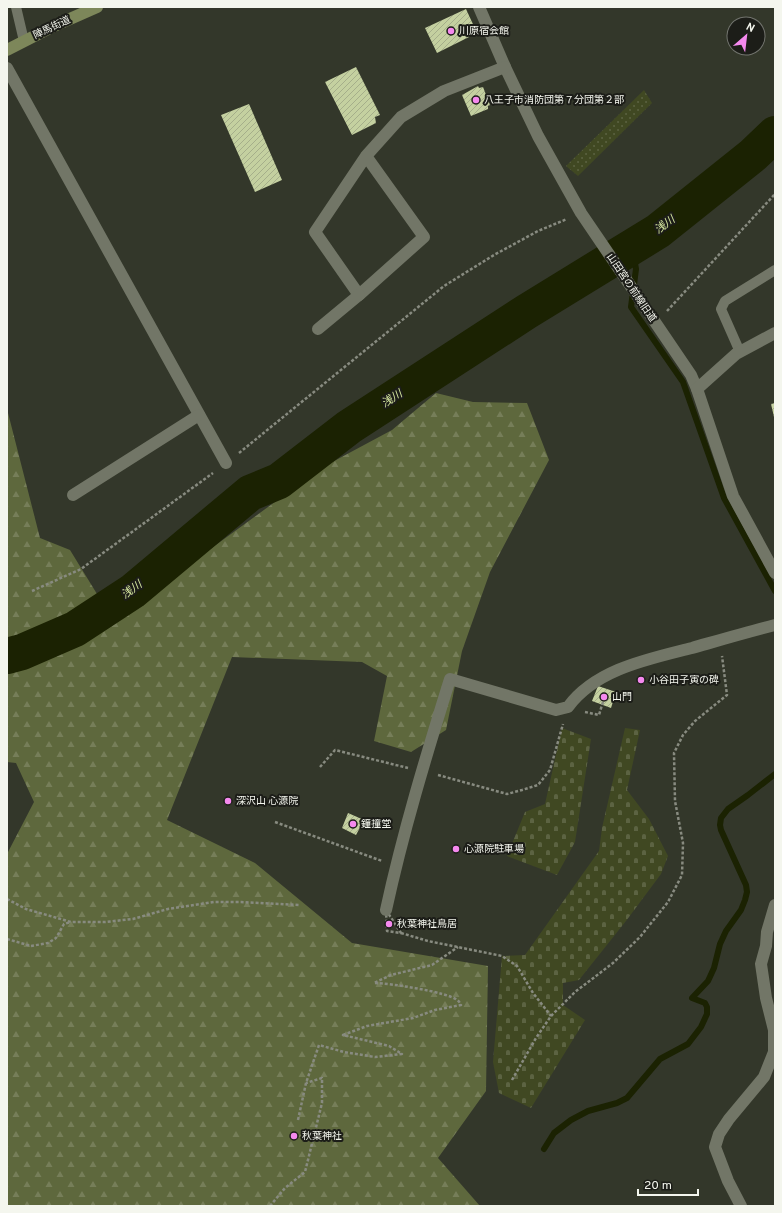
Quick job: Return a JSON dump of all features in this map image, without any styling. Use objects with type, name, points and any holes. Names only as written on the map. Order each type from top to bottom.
[{"type":"main road","name":"陣馬街道","points":[[7,50],[97,7]]},
{"type":"street","name":"山田宮の前線旧道","points":[[479,7],[505,67],[538,136],[581,213],[691,376],[697,389],[734,496],[775,573]]},
{"type":"street","points":[[359,295],[315,232],[366,156],[401,117],[444,91],[505,67]]},
{"type":"street","points":[[7,68],[226,463]]},
{"type":"street","points":[[318,329],[424,237],[366,156]]},
{"type":"street","points":[[697,389],[740,352],[775,333]]},
{"type":"street","points":[[73,495],[199,415]]},
{"type":"street","points":[[386,910],[395,866],[421,771],[450,679],[556,710],[568,707],[575,698],[595,681],[614,672],[652,658],[775,625]]},
{"type":"street","points":[[741,1206],[728,1181],[715,1147],[719,1134],[729,1119],[764,1078],[774,1052],[774,1030],[766,998],[761,964],[766,946],[767,932],[775,905]]},
{"type":"lane","points":[[16,7],[24,41]]},
{"type":"lane","points":[[740,352],[721,309],[724,301],[775,270]]},
{"type":"path","points":[[655,324],[775,194]]},
{"type":"path","points":[[32,591],[81,569],[226,463],[444,286],[494,254],[581,213]]},
{"type":"path","points":[[512,1080],[536,1038],[551,1016],[575,992],[613,963],[640,938],[668,902],[682,875],[683,843],[675,802],[674,753],[683,735],[695,721],[727,695],[720,640]]},
{"type":"path","points":[[320,767],[335,750],[507,794],[538,785],[550,770],[568,707]]},
{"type":"path","points":[[275,822],[395,866]]},
{"type":"path","points":[[7,899],[26,909],[71,922]]},
{"type":"path","points":[[7,939],[31,946],[48,943],[56,938],[64,924],[71,922],[105,922],[133,919],[168,909],[214,902],[299,905]]},
{"type":"path","points":[[401,933],[428,941],[502,956],[517,966],[533,993],[551,1016]]},
{"type":"path","points":[[298,1120],[306,1083],[319,1045],[344,1052],[375,1057],[402,1054],[389,1046],[343,1035],[367,1026],[413,1018],[435,1010],[461,1005],[458,1000],[447,996],[388,983],[374,983],[391,975],[432,965],[458,947]]},
{"type":"path","points":[[270,1206],[285,1188],[305,1172],[322,1104],[322,1078],[306,1083]]},
{"type":"green space","points":[[644,90],[652,103],[578,176],[566,166]]},
{"type":"green space","points":[[436,393],[473,402],[527,403],[549,460],[490,572],[462,651],[446,730],[411,752],[374,741],[387,676],[362,662],[232,657],[167,820],[255,863],[352,943],[488,966],[486,1091],[438,1158],[480,1206],[7,1206],[7,854],[34,802],[16,763],[7,762],[7,409],[40,538],[70,550],[97,594],[119,612],[202,555],[323,467],[392,430]]},
{"type":"green space","points":[[562,728],[591,739],[575,842],[557,875],[507,856],[525,812],[545,804]]},
{"type":"green space","points":[[625,728],[640,730],[627,790],[649,819],[668,856],[661,874],[579,980],[563,983],[563,1005],[585,1020],[531,1108],[499,1093],[493,1062],[502,956],[525,955],[599,851],[602,828]]},
{"type":"building","name":"川原宿会館","points":[[466,9],[477,33],[437,53],[425,28]]},
{"type":"building","points":[[356,67],[380,115],[375,117],[376,123],[352,135],[325,82]]},
{"type":"building","name":"八王子市消防団第７分団第２部","points":[[478,86],[479,88],[483,87],[490,105],[488,106],[488,109],[471,116],[462,95]]},
{"type":"building","points":[[249,104],[282,180],[255,192],[221,115]]},
{"type":"building","points":[[775,403],[775,417],[774,417],[771,404]]},
{"type":"building","name":"山門","points":[[598,686],[616,692],[611,708],[592,701]]},
{"type":"building","name":"鐘撞堂","points":[[348,813],[364,820],[356,835],[342,828]]},
{"type":"waterway","name":"浅川","points":[[7,656],[22,652],[75,629],[133,591],[250,493],[279,481],[349,427],[526,312],[658,231],[753,155],[775,134]]},
{"type":"waterway","points":[[632,246],[636,269],[631,307],[683,382],[724,498],[775,591]]},
{"type":"waterway","points":[[544,1149],[554,1133],[571,1120],[588,1111],[617,1103],[627,1098],[660,1059],[688,1044],[701,1027],[707,1014],[707,1007],[705,1003],[692,998],[708,981],[714,968],[720,944],[726,931],[741,910],[747,892],[746,885],[721,830],[721,818],[728,809],[775,774]]},
{"type":"place","name":"川原宿会館","points":[[451,31]]},
{"type":"place","name":"八王子市消防団第７分団第２部","points":[[476,100]]},
{"type":"place","name":"小谷田子寅の碑","points":[[641,680]]},
{"type":"place","name":"山門","points":[[604,697]]},
{"type":"place","name":"深沢山 心源院","points":[[228,801]]},
{"type":"place","name":"鐘撞堂","points":[[353,824]]},
{"type":"place","name":"心源院駐車場","points":[[456,849]]},
{"type":"place","name":"秋葉神社鳥居","points":[[389,924]]},
{"type":"place","name":"秋葉神社","points":[[294,1136]]}]
